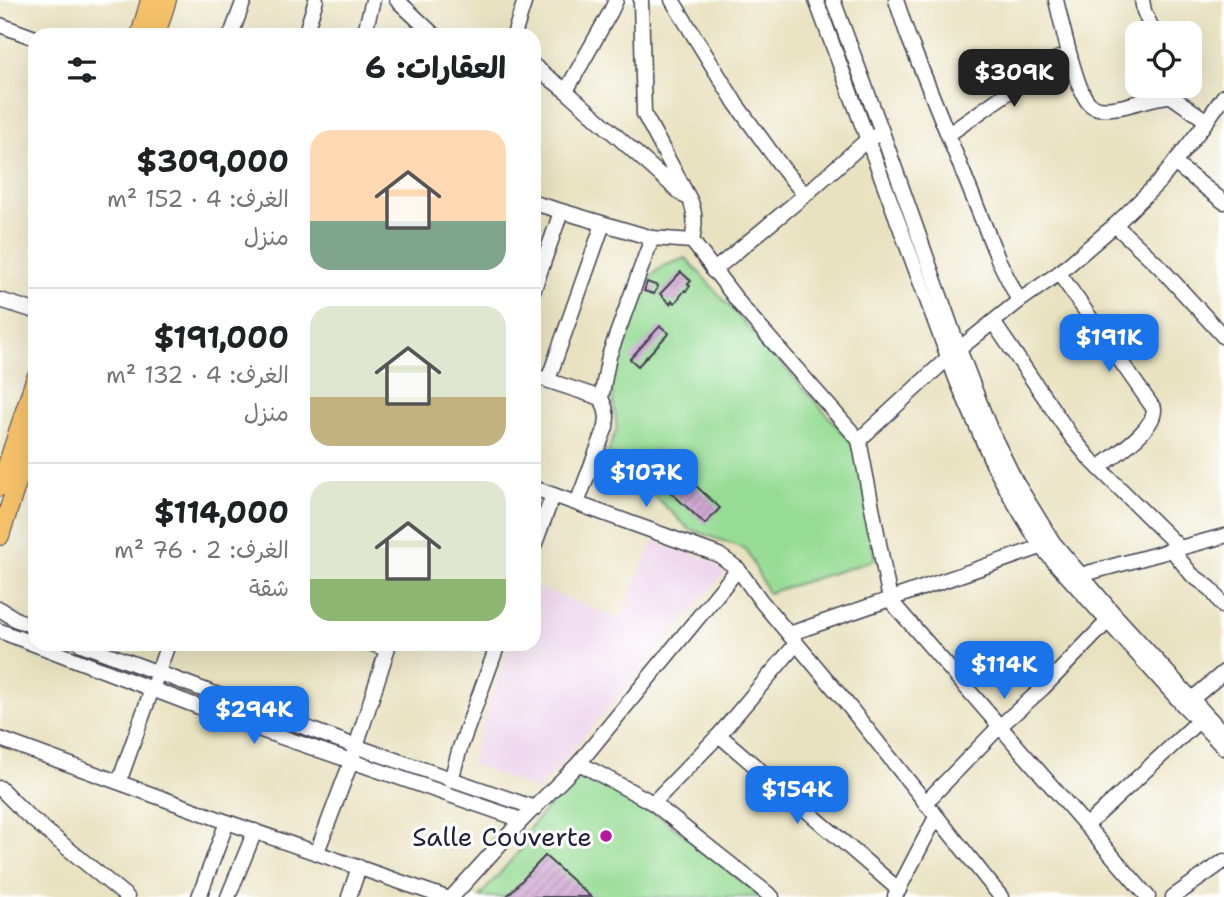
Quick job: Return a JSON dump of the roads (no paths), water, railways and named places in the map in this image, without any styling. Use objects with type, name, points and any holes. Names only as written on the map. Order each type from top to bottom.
[{"type":"main road","points":[[142,28],[150,0]]},
{"type":"main road","points":[[158,28],[167,0]]},
{"type":"main road","points":[[0,487],[28,401]]},
{"type":"main road","points":[[0,536],[28,448]]},
{"type":"street","points":[[234,28],[244,0]]},
{"type":"street","points":[[307,28],[316,0]]},
{"type":"street","points":[[367,28],[373,0]]},
{"type":"street","points":[[397,0],[414,6],[426,28]]},
{"type":"street","points":[[516,28],[525,0]]},
{"type":"street","points":[[566,91],[616,0]]},
{"type":"street","points":[[641,0],[644,114],[691,202],[695,213],[692,241],[713,271],[781,353],[859,440],[890,600],[1148,897]]},
{"type":"street","points":[[671,0],[736,104],[784,170],[806,195]]},
{"type":"street","points":[[816,0],[867,140],[954,353],[1016,482],[1075,577],[1107,622],[1202,717],[1224,734]]},
{"type":"street","points":[[833,0],[882,132],[976,427],[994,466],[1041,547],[1114,614],[1188,703]]},
{"type":"street","points":[[896,0],[998,259],[1019,301]]},
{"type":"street","points":[[1056,0],[1070,56],[1088,103],[1099,108],[1132,104],[1165,95],[1171,96],[1207,121]]},
{"type":"street","points":[[1142,0],[1148,21]]},
{"type":"street","points":[[0,25],[28,35]]},
{"type":"street","points":[[949,134],[1048,64],[1070,56]]},
{"type":"street","points":[[541,71],[691,202]]},
{"type":"street","points":[[859,440],[954,353],[1059,273],[1145,197],[1224,96]]},
{"type":"street","points":[[1182,98],[1185,106]]},
{"type":"street","points":[[713,271],[806,195],[867,140],[882,132]]},
{"type":"street","points":[[647,164],[659,142]]},
{"type":"street","points":[[1174,163],[1224,202]]},
{"type":"street","points":[[541,205],[652,238],[692,241]]},
{"type":"street","points":[[541,269],[561,212]]},
{"type":"street","points":[[601,398],[541,378],[603,224]]},
{"type":"street","points":[[1115,225],[1158,265],[1224,337]]},
{"type":"street","points":[[578,503],[606,427],[607,417],[601,398],[609,356],[652,238]]},
{"type":"street","points":[[1059,273],[1154,409],[1153,419],[1142,433],[1099,468]]},
{"type":"street","points":[[0,300],[28,309]]},
{"type":"street","points":[[993,322],[1071,436],[1176,549],[1192,575],[1210,588],[1224,607]]},
{"type":"street","points":[[541,491],[719,555],[738,569],[995,895]]},
{"type":"street","points":[[541,526],[552,495]]},
{"type":"street","points":[[1075,577],[1176,549],[1222,540]]},
{"type":"street","points":[[653,803],[719,735],[792,639],[890,600],[1041,547]]},
{"type":"street","points":[[452,897],[522,820],[579,763],[738,569]]},
{"type":"street","points":[[0,609],[28,624]]},
{"type":"street","points":[[925,803],[1107,622]]},
{"type":"street","points":[[0,631],[28,642]]},
{"type":"street","points":[[52,651],[241,723],[522,820]]},
{"type":"street","points":[[99,651],[355,746],[535,808]]},
{"type":"street","points":[[119,782],[166,651]]},
{"type":"street","points":[[317,852],[351,762],[387,651]]},
{"type":"street","points":[[451,780],[495,651]]},
{"type":"street","points":[[1188,703],[1224,671]]},
{"type":"street","points":[[1202,717],[1224,748]]},
{"type":"street","points":[[1087,825],[1202,717]]},
{"type":"street","points":[[719,735],[897,893],[936,817]]},
{"type":"street","points":[[0,739],[444,897]]},
{"type":"street","points":[[579,763],[653,803],[772,897]]},
{"type":"street","points":[[0,788],[27,815],[127,897]]},
{"type":"street","points":[[200,897],[227,822]]},
{"type":"street","points":[[228,897],[255,831]]},
{"type":"street","points":[[1173,897],[1224,861]]},
{"type":"street","points":[[349,897],[359,867]]},
{"type":"place","name":"Salle Couverte","points":[[606,836]]}]
